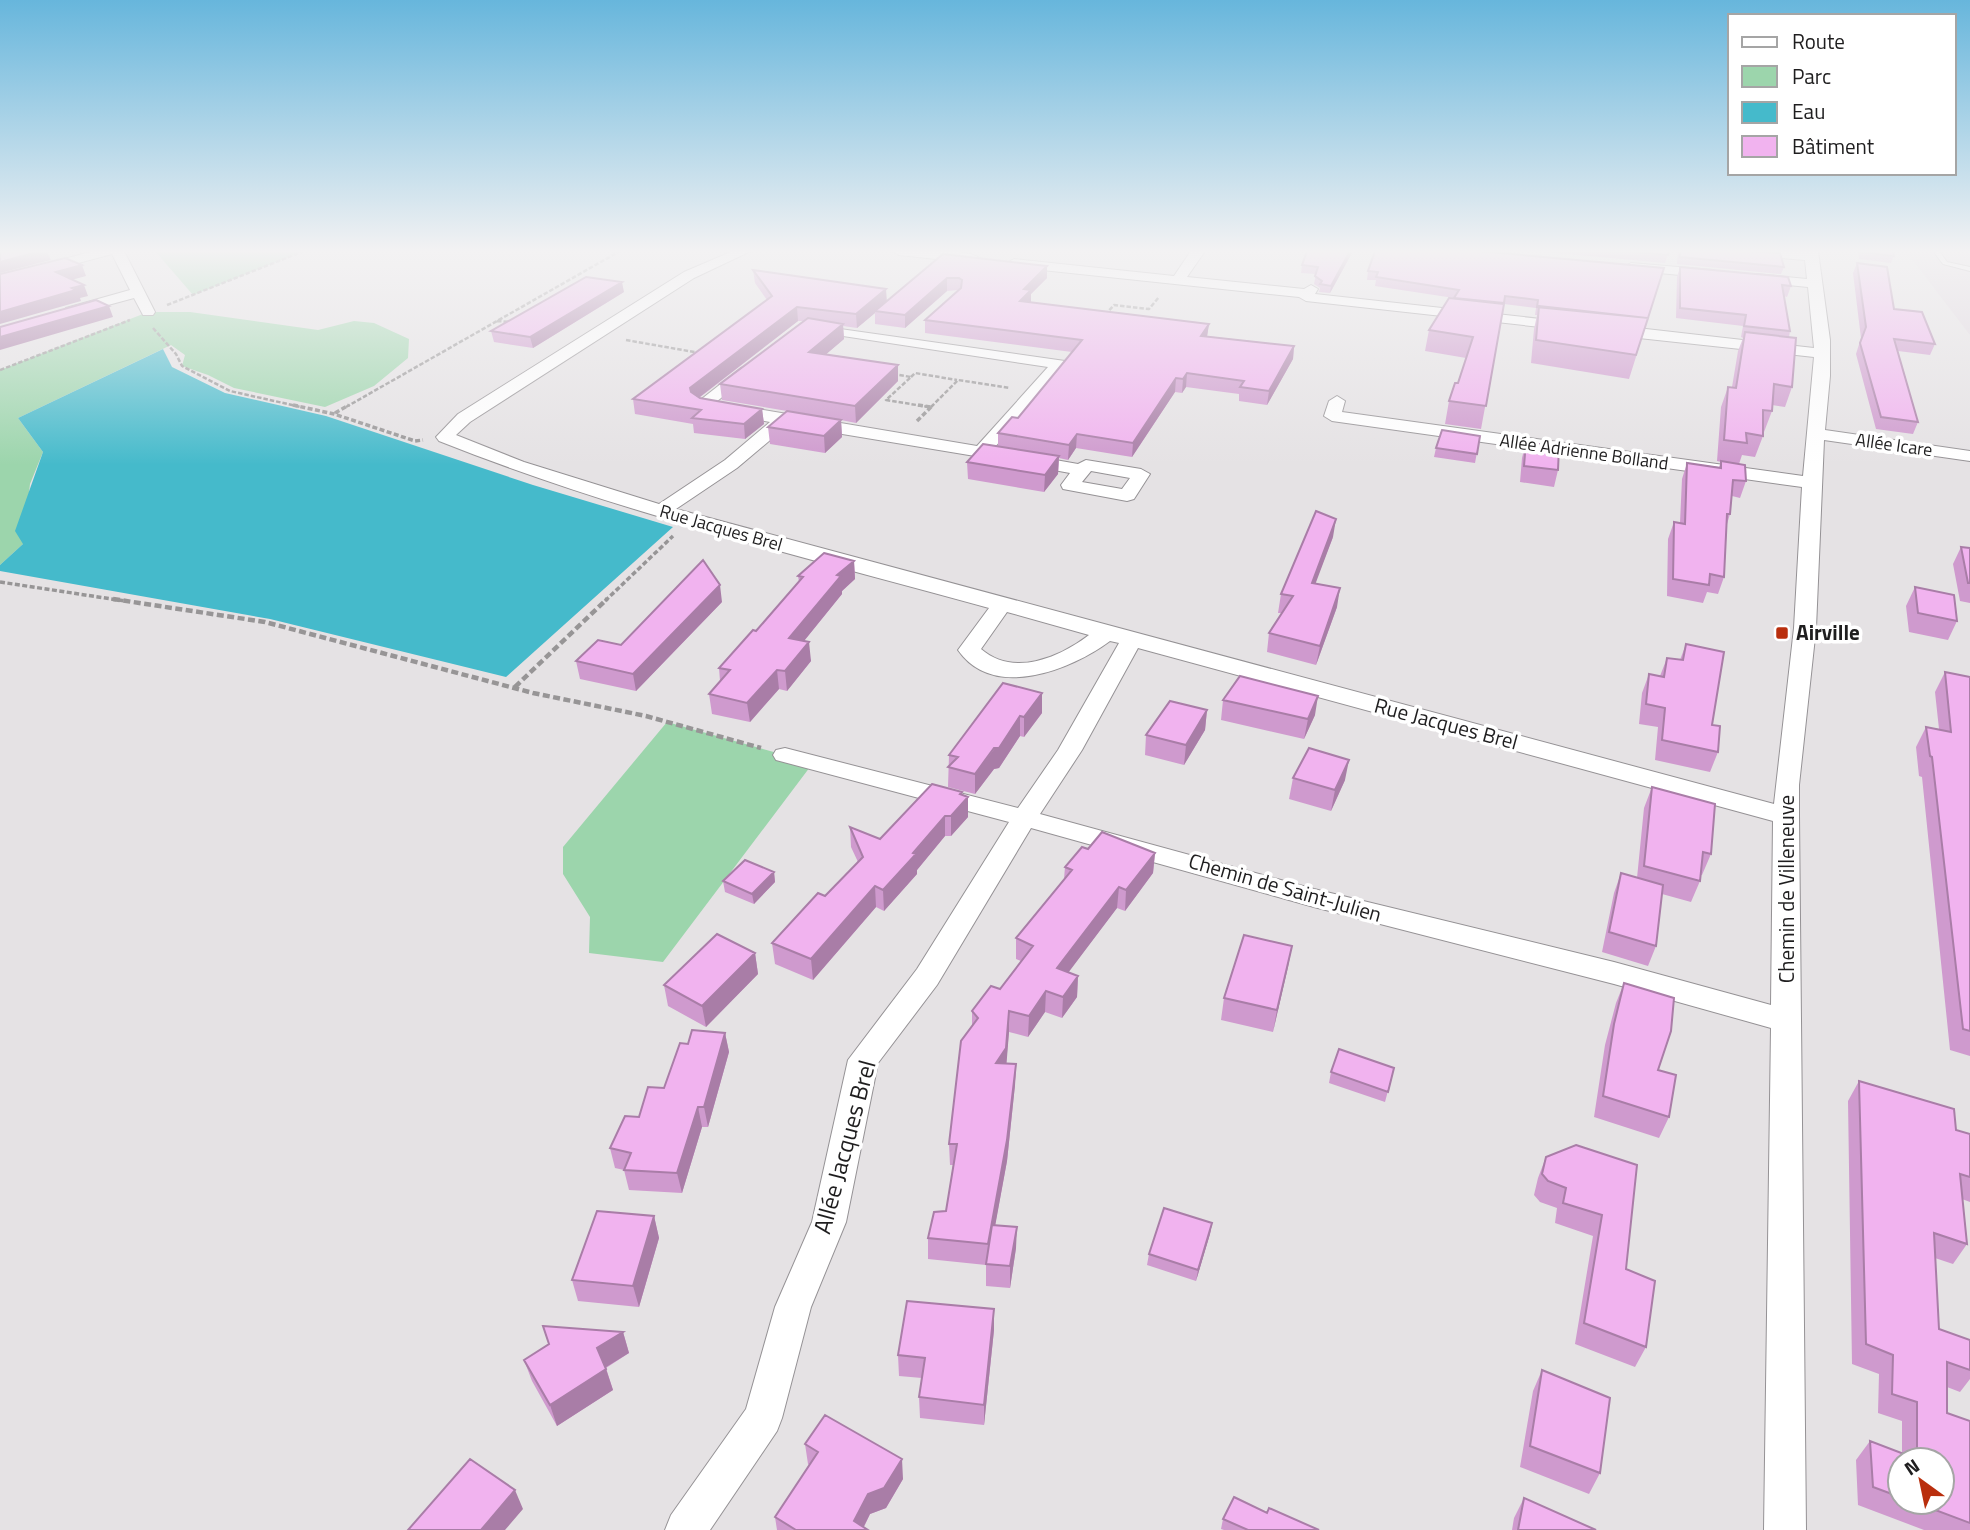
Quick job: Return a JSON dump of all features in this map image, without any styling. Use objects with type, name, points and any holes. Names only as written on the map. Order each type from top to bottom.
[{"type":"street","points":[[444,437],[464,418],[615,322]]},
{"type":"street","points":[[1540,322],[1822,353]]},
{"type":"street","name":"Chemin de Villeneuve","points":[[1785,1530],[1786,817],[1787,785],[1805,628],[1811,483],[1818,434],[1822,353],[1820,322]]},
{"type":"street","points":[[796,333],[805,326],[1059,365],[981,452]]},
{"type":"street","points":[[904,341],[919,327]]},
{"type":"street","points":[[759,362],[702,405],[1082,470]]},
{"type":"street","name":"Allée Adrienne Bolland","points":[[1337,401],[1332,416],[1811,483]]},
{"type":"street","points":[[661,511],[731,464],[784,419]]},
{"type":"street","name":"Allée Icare","points":[[1818,434],[1970,456]]},
{"type":"street","name":"Rue Jacques Brel","points":[[444,437],[518,466],[691,520],[1786,817]]},
{"type":"street","points":[[1002,604],[969,650],[977,661],[992,669],[1009,671],[1051,662],[1119,636]]},
{"type":"street","name":"Allée Jacques Brel","points":[[686,1530],[763,1418],[793,1307],[829,1222],[863,1060],[927,977],[1024,818],[1070,750],[1119,636]]},
{"type":"street","name":"Chemin de Saint-Julien","points":[[785,755],[1314,898],[1614,973],[1786,1021]]},
{"type":"path","points":[[0,370],[121,322]]},
{"type":"path","points":[[148,322],[176,354],[182,366],[230,391],[334,414],[415,441],[444,437]]},
{"type":"path","points":[[334,414],[495,322]]},
{"type":"path","points":[[911,377],[915,373],[1035,392]]},
{"type":"path","points":[[900,439],[958,380]]},
{"type":"path","points":[[514,688],[691,520]]},
{"type":"path","points":[[0,582],[265,622],[514,688],[646,716],[785,755]]},
{"type":"shaded area","points":[[1960,322],[1970,322],[1970,335]]},
{"type":"green space","points":[[121,322],[264,322],[318,330],[348,322],[368,322],[409,339],[408,358],[374,386],[325,407],[234,388],[182,366],[185,355],[171,345],[18,418],[43,452],[30,484],[23,544],[0,565],[0,370]]},
{"type":"green space","points":[[667,722],[813,763],[663,962],[589,953],[590,917],[563,874],[563,847]]},
{"type":"water","points":[[163,349],[172,367],[225,393],[326,416],[533,485],[673,527],[506,677],[270,619],[0,571],[0,565],[23,544],[15,531],[43,452],[18,418]]},
{"type":"building","points":[[16,322],[51,322],[0,337],[0,327]]},
{"type":"building","points":[[506,322],[554,322],[530,337],[491,331]]},
{"type":"building","points":[[736,322],[777,322],[690,388],[691,392],[700,398],[762,409],[744,424],[692,418],[701,410],[633,399]]},
{"type":"building","points":[[802,322],[843,324],[809,352],[898,365],[855,406],[720,384]]},
{"type":"building","points":[[944,322],[1196,322],[1209,324],[1201,336],[1294,346],[1269,391],[1240,387],[1244,381],[1187,373],[1183,379],[1176,378],[1133,443],[1077,434],[1069,445],[998,433],[1012,417],[1018,418],[1082,340]]},
{"type":"building","points":[[1434,322],[1501,322],[1486,406],[1449,401],[1455,383],[1458,383],[1473,337],[1429,330]]},
{"type":"building","points":[[1538,322],[1647,322],[1636,355],[1536,340]]},
{"type":"building","points":[[1745,322],[1789,322],[1790,331],[1744,326]]},
{"type":"building","points":[[1865,322],[1926,322],[1935,344],[1894,339],[1918,422],[1881,417],[1860,343]]},
{"type":"building","points":[[1745,332],[1796,338],[1792,387],[1774,384],[1772,411],[1763,410],[1763,436],[1746,433],[1747,443],[1724,440],[1728,387],[1736,388]]},
{"type":"building","points":[[787,411],[841,420],[824,436],[768,427]]},
{"type":"building","points":[[1442,430],[1480,436],[1477,454],[1436,448]]},
{"type":"building","points":[[1526,442],[1559,447],[1558,470],[1524,466]]},
{"type":"building","points":[[983,444],[1059,456],[1045,475],[967,462]]},
{"type":"building","points":[[1721,461],[1745,465],[1746,481],[1733,480],[1730,514],[1727,514],[1724,577],[1710,574],[1709,585],[1673,579],[1674,522],[1685,524],[1687,463],[1721,468]]},
{"type":"building","points":[[1316,511],[1336,519],[1312,583],[1340,588],[1320,646],[1269,633],[1293,596],[1281,594]]},
{"type":"building","points":[[1961,547],[1970,548],[1970,583],[1968,583]]},
{"type":"building","points":[[824,553],[854,561],[837,575],[841,576],[789,638],[809,642],[785,671],[777,670],[747,703],[709,694],[730,670],[719,668],[803,577],[798,576]]},
{"type":"building","points":[[703,560],[720,585],[633,674],[576,661],[598,640],[621,645]]},
{"type":"building","points":[[1915,587],[1954,595],[1957,621],[1918,613]]},
{"type":"building","points":[[1686,644],[1724,652],[1712,725],[1720,726],[1718,752],[1662,740],[1665,708],[1646,704],[1649,674],[1664,677],[1667,658],[1683,660]]},
{"type":"building","points":[[1945,672],[1970,677],[1970,1031],[1963,1029],[1932,757],[1926,727],[1951,732]]},
{"type":"building","points":[[1240,676],[1318,696],[1308,719],[1223,700]]},
{"type":"building","points":[[1003,683],[1042,693],[1024,717],[1020,716],[999,748],[994,748],[975,774],[948,767],[958,757],[949,755]]},
{"type":"building","points":[[1170,701],[1207,710],[1186,745],[1146,735]]},
{"type":"building","points":[[1309,748],[1349,760],[1335,790],[1293,778]]},
{"type":"building","points":[[932,784],[962,792],[960,794],[968,797],[951,816],[945,816],[913,853],[916,854],[883,890],[875,886],[811,959],[772,943],[818,893],[825,896],[863,857],[850,827],[880,839]]},
{"type":"building","points":[[1652,787],[1715,804],[1711,854],[1703,852],[1700,881],[1644,866]]},
{"type":"building","points":[[1102,832],[1155,853],[1126,890],[1119,887],[1057,968],[1078,976],[1063,997],[1046,991],[1029,1016],[1009,1011],[1006,1048],[996,1063],[1016,1064],[1007,1140],[988,1244],[928,1238],[934,1212],[946,1211],[957,1144],[949,1144],[961,1041],[978,1018],[972,1011],[991,986],[1000,989],[1033,946],[1016,938],[1072,870],[1065,867],[1082,847],[1088,849]]},
{"type":"building","points":[[745,860],[774,872],[752,894],[723,881]]},
{"type":"building","points":[[1621,873],[1663,885],[1656,946],[1609,932]]},
{"type":"building","points":[[717,934],[755,953],[702,1006],[664,985]]},
{"type":"building","points":[[1244,935],[1292,946],[1277,1010],[1224,998]]},
{"type":"building","points":[[1624,983],[1674,998],[1671,1031],[1658,1070],[1676,1075],[1669,1117],[1603,1096],[1614,1024]]},
{"type":"building","points":[[692,1030],[725,1033],[704,1107],[698,1107],[677,1173],[624,1170],[631,1153],[610,1148],[625,1116],[639,1117],[648,1087],[664,1088],[680,1043],[688,1044]]},
{"type":"building","points":[[1339,1049],[1394,1068],[1388,1092],[1331,1072]]},
{"type":"building","points":[[1859,1081],[1954,1109],[1956,1130],[1970,1134],[1970,1177],[1960,1174],[1967,1244],[1934,1233],[1939,1329],[1970,1340],[1970,1370],[1947,1362],[1947,1413],[1970,1421],[1970,1523],[1951,1516],[1956,1516],[1956,1446],[1917,1446],[1917,1402],[1892,1394],[1893,1355],[1866,1344]]},
{"type":"building","points":[[1576,1145],[1637,1165],[1626,1269],[1655,1281],[1646,1347],[1584,1323],[1602,1215],[1563,1203],[1566,1188],[1548,1181],[1542,1174],[1546,1157]]},
{"type":"building","points":[[1164,1208],[1212,1223],[1198,1270],[1149,1254]]},
{"type":"building","points":[[597,1211],[654,1216],[633,1286],[572,1280]]},
{"type":"building","points":[[992,1225],[1017,1227],[1010,1266],[986,1264]]},
{"type":"building","points":[[907,1301],[994,1309],[984,1405],[919,1397],[925,1358],[898,1355]]},
{"type":"building","points":[[543,1326],[623,1332],[597,1348],[606,1369],[550,1405],[524,1360],[549,1344]]},
{"type":"building","points":[[1542,1370],[1610,1398],[1600,1473],[1530,1446]]},
{"type":"building","points":[[825,1415],[902,1459],[884,1488],[868,1494],[854,1521],[868,1530],[796,1530],[775,1517],[818,1452],[805,1444]]},
{"type":"building","points":[[1870,1441],[1886,1447],[1886,1492],[1873,1487]]},
{"type":"building","points":[[470,1459],[515,1490],[481,1530],[408,1530]]},
{"type":"building","points":[[1234,1497],[1267,1513],[1269,1508],[1319,1530],[1248,1530],[1223,1519]]},
{"type":"building","points":[[1524,1498],[1596,1530],[1518,1530]]},
{"type":"place","name":"Airville","points":[[1782,633]]}]
